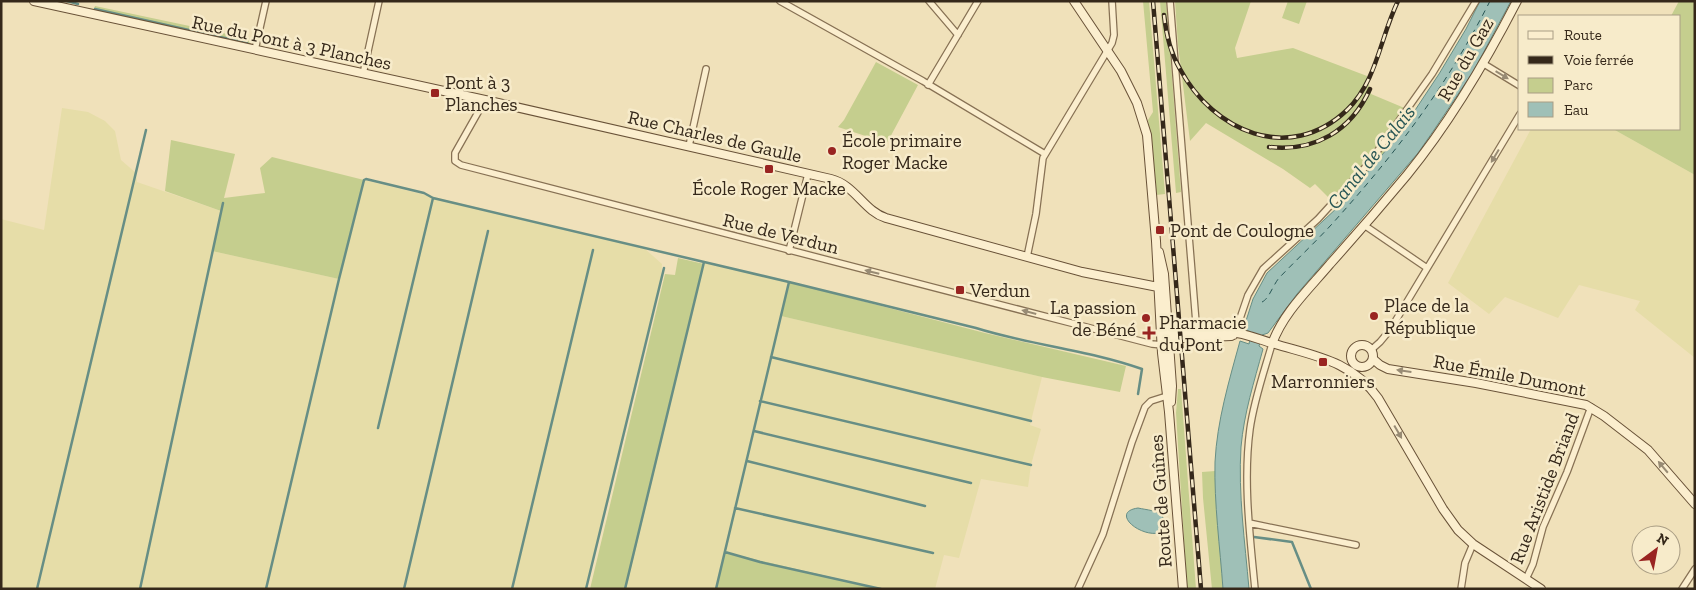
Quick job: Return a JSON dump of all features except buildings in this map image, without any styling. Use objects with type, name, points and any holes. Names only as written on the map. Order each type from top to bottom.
[{"type":"street","name":"Rue du Pont à 3 Planches","points":[[34,1],[485,100]]},
{"type":"street","points":[[255,50],[266,1]]},
{"type":"street","points":[[363,74],[378,1]]},
{"type":"street","points":[[780,1],[1045,154]]},
{"type":"street","points":[[930,1],[958,34]]},
{"type":"street","points":[[928,85],[978,1]]},
{"type":"street","points":[[1074,1],[1108,50],[1131,89],[1146,130],[1156,241],[1158,287],[1164,339]]},
{"type":"street","points":[[1027,257],[1045,154],[1108,50],[1114,35],[1112,1]]},
{"type":"street","points":[[1170,1],[1197,334]]},
{"type":"street","points":[[1234,334],[1248,295],[1263,269],[1318,218],[1369,163],[1432,74],[1476,1]]},
{"type":"street","name":"Rue du Gaz","points":[[1269,342],[1293,308],[1433,141],[1484,64],[1517,1]]},
{"type":"street","points":[[1484,64],[1518,85]]},
{"type":"street","points":[[689,146],[706,69]]},
{"type":"street","name":"Rue Charles de Gaulle","points":[[485,100],[831,179],[845,184],[874,212],[882,217],[1090,274],[1158,287]]},
{"type":"street","name":"Rue de Verdun","points":[[485,100],[455,153],[455,160],[461,165],[1152,344],[1164,339]]},
{"type":"street","points":[[1371,350],[1387,334],[1518,117]]},
{"type":"street","points":[[789,251],[808,174]]},
{"type":"street","points":[[1364,225],[1427,268]]},
{"type":"street","points":[[1156,241],[1164,270],[1164,339]]},
{"type":"street","points":[[1164,339],[1197,334],[1234,334],[1330,360],[1338,361],[1351,358]]},
{"type":"street","name":"Route de Guînes","points":[[1164,339],[1172,386],[1169,396],[1169,412],[1183,589]]},
{"type":"street","points":[[1255,589],[1249,523],[1247,463],[1250,432],[1269,342]]},
{"type":"street","points":[[1357,366],[1366,367],[1373,359],[1371,350],[1366,346],[1359,346],[1352,351],[1351,358],[1353,363],[1374,392],[1448,517],[1462,535],[1541,589]]},
{"type":"street","name":"Rue Émile Dumont","points":[[1373,359],[1388,369],[1577,402],[1591,407],[1648,450],[1695,504]]},
{"type":"street","points":[[1330,360],[1355,373],[1374,392]]},
{"type":"street","points":[[1078,589],[1103,534],[1145,407],[1151,401],[1169,396]]},
{"type":"street","name":"Rue Aristide Briand","points":[[1526,578],[1533,564],[1543,527],[1567,472],[1591,407]]},
{"type":"street","points":[[1249,523],[1356,546]]},
{"type":"street","points":[[1461,589],[1465,562],[1473,544]]},
{"type":"street","points":[[1682,589],[1695,569]]},
{"type":"shaded area","points":[[62,108],[88,112],[105,121],[115,131],[121,160],[136,173],[137,182],[221,211],[212,251],[339,279],[364,180],[644,248],[662,264],[661,281],[586,589],[1,589],[1,219],[44,230]]},
{"type":"shaded area","points":[[1530,130],[1615,130],[1695,175],[1695,358],[1635,310],[1640,301],[1579,285],[1558,318],[1505,297],[1489,314],[1448,283]]},
{"type":"shaded area","points":[[704,262],[789,282],[781,316],[1042,377],[1030,425],[1041,429],[1031,465],[1028,487],[981,479],[959,558],[944,555],[935,589],[884,589],[726,552],[716,589],[626,589]]},
{"type":"green space","points":[[1143,1],[1149,1],[1165,194],[1156,195],[1148,120],[1153,112]]},
{"type":"green space","points":[[1160,1],[1166,1],[1181,192],[1176,193]]},
{"type":"green space","points":[[1175,1],[1251,1],[1235,48],[1237,58],[1293,48],[1367,76],[1371,94],[1414,112],[1398,136],[1338,207],[1315,184],[1310,188],[1283,169],[1206,123],[1190,141],[1178,45]]},
{"type":"green space","points":[[1288,1],[1307,1],[1299,24],[1282,18]]},
{"type":"green space","points":[[1679,1],[1695,1],[1695,175],[1615,130],[1681,130],[1681,15],[1672,15]]},
{"type":"green space","points":[[95,6],[251,39],[250,45],[93,11]]},
{"type":"green space","points":[[876,62],[918,85],[887,143],[838,127],[844,120]]},
{"type":"green space","points":[[171,140],[235,154],[224,198],[265,193],[260,168],[272,157],[364,180],[339,279],[212,251],[221,211],[165,191]]},
{"type":"green space","points":[[678,258],[704,264],[626,589],[590,589],[665,274],[675,275]]},
{"type":"green space","points":[[789,282],[985,333],[1126,366],[1120,392],[1042,377],[781,316]]},
{"type":"green space","points":[[1178,389],[1181,389],[1196,589],[1187,589],[1176,413]]},
{"type":"green space","points":[[1215,471],[1223,589],[1212,589],[1203,498],[1202,472]]},
{"type":"green space","points":[[725,552],[882,589],[716,589]]},
{"type":"water","points":[[1480,1],[1511,1],[1473,72],[1418,153],[1297,294],[1268,333],[1262,335],[1259,346],[1263,349],[1242,434],[1240,465],[1241,500],[1249,589],[1223,589],[1215,494],[1216,447],[1224,401],[1240,341],[1249,344],[1251,332],[1244,329],[1244,327],[1253,299],[1267,273],[1338,207],[1398,136],[1439,74],[1466,29]]},
{"type":"water","points":[[1138,508],[1155,512],[1163,517],[1159,533],[1143,531],[1130,524],[1127,514],[1130,510]]},
{"type":"waterway","points":[[67,1],[78,4]]},
{"type":"waterway","points":[[95,9],[247,43]]},
{"type":"waterway","points":[[37,589],[146,130]]},
{"type":"waterway","points":[[266,589],[364,180],[424,193],[433,198]]},
{"type":"waterway","points":[[378,428],[433,198],[789,282]]},
{"type":"waterway","points":[[140,589],[223,203]]},
{"type":"waterway","points":[[404,589],[488,231]]},
{"type":"waterway","points":[[512,589],[593,250]]},
{"type":"waterway","points":[[625,589],[704,262]]},
{"type":"waterway","points":[[586,589],[664,268]]},
{"type":"waterway","points":[[716,589],[789,282],[996,334],[1122,362],[1142,369],[1138,394]]},
{"type":"waterway","points":[[771,357],[1031,421]]},
{"type":"waterway","points":[[760,401],[1031,465]]},
{"type":"waterway","points":[[754,431],[971,483]]},
{"type":"waterway","points":[[747,461],[925,506]]},
{"type":"waterway","points":[[735,508],[933,553]]},
{"type":"waterway","points":[[1254,537],[1292,542],[1311,589]]},
{"type":"waterway","points":[[725,552],[760,562],[881,589]]},
{"type":"ferry route","points":[[1262,302],[1267,298],[1279,278],[1333,223],[1403,139],[1458,59],[1490,1]]},
{"type":"railway","points":[[1153,1],[1201,589]]},
{"type":"railway","points":[[1164,15],[1171,49],[1180,69],[1194,91],[1212,109],[1232,124],[1254,133],[1277,138],[1301,136],[1325,127],[1347,110],[1357,99],[1372,73],[1398,1]]},
{"type":"railway","points":[[1269,147],[1286,148],[1302,146],[1330,136],[1353,116],[1370,89]]},
{"type":"place","name":"Pont à 3 Planches","points":[[435,93]]},
{"type":"place","name":"École primaire Roger Macke","points":[[832,151]]},
{"type":"place","name":"École Roger Macke","points":[[769,169]]},
{"type":"place","name":"Pont de Coulogne","points":[[1160,230]]},
{"type":"place","name":"Verdun","points":[[960,290]]},
{"type":"place","name":"Place de la République","points":[[1374,316]]},
{"type":"place","name":"La passion de Béné","points":[[1146,318]]},
{"type":"place","name":"Pharmacie du Pont","points":[[1149,333]]},
{"type":"place","name":"Marronniers","points":[[1323,362]]},
{"type":"water label","name":"Canal de Calais","points":[[1371,157]]}]
